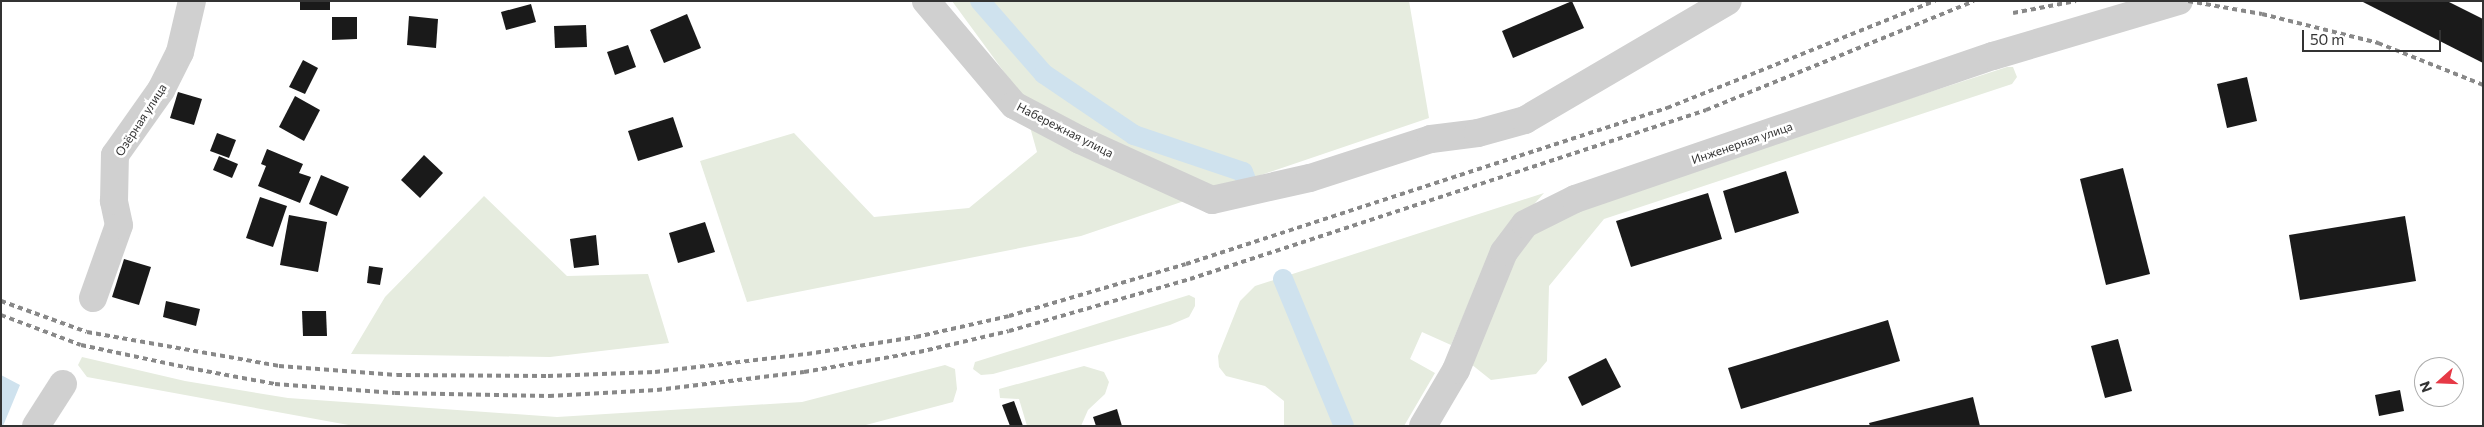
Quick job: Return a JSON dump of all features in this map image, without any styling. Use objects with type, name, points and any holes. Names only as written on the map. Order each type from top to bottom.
[{"type":"street","name":"Озёрная улица","points":[[93,298],[119,225],[114,201],[116,155],[161,90],[180,52],[192,1]]},
{"type":"street","name":"Набережная улица","points":[[926,1],[1014,105],[1080,140],[1212,200],[1310,178],[1431,139],[1478,133],[1525,120],[1728,1]]},
{"type":"street","name":"Инженерная улица","points":[[1423,426],[1456,370],[1504,252],[1525,224],[1575,199],[1993,56],[2179,1]]},
{"type":"street","points":[[36,426],[63,384]]},
{"type":"shaded area","points":[[952,1],[1409,1],[1429,118],[1081,236],[747,302],[700,161],[794,133],[874,217],[969,208],[1037,152],[1021,95]]},
{"type":"shaded area","points":[[2007,67],[2013,67],[2017,77],[2012,84],[1604,219],[1549,286],[1547,361],[1536,374],[1491,380],[1471,364],[1518,252],[1533,228],[1578,206]]},
{"type":"shaded area","points":[[1544,193],[1489,255],[1451,345],[1422,332],[1410,359],[1435,373],[1404,426],[1284,426],[1284,401],[1265,386],[1226,376],[1219,367],[1218,356],[1240,301],[1255,286]]},
{"type":"shaded area","points":[[484,196],[567,276],[648,274],[669,343],[550,357],[351,354],[385,297]]},
{"type":"shaded area","points":[[1189,295],[1195,298],[1195,306],[1189,317],[1170,325],[993,374],[981,375],[973,369],[975,362]]},
{"type":"shaded area","points":[[82,357],[185,381],[288,398],[557,417],[802,402],[945,365],[955,369],[957,389],[953,402],[862,426],[354,426],[87,377],[78,365]]},
{"type":"shaded area","points":[[1084,366],[1104,372],[1109,382],[1105,394],[1088,410],[1081,426],[1027,426],[1019,399],[1000,398],[999,389]]},
{"type":"water","points":[[1,375],[20,385],[3,426],[1,426]]},
{"type":"building","points":[[300,1],[330,1],[330,10],[300,10]]},
{"type":"building","points":[[1572,1],[1584,28],[1513,58],[1502,31]]},
{"type":"building","points":[[2361,1],[2447,1],[2483,19],[2483,63]]},
{"type":"building","points":[[531,4],[536,22],[506,30],[501,12]]},
{"type":"building","points":[[687,14],[701,48],[664,63],[650,30]]},
{"type":"building","points":[[409,16],[438,19],[436,48],[407,45]]},
{"type":"building","points":[[332,17],[357,17],[357,39],[332,40]]},
{"type":"building","points":[[586,25],[587,47],[555,48],[554,26]]},
{"type":"building","points":[[628,45],[636,67],[615,75],[607,52]]},
{"type":"building","points":[[303,60],[318,68],[305,94],[289,87]]},
{"type":"building","points":[[2247,77],[2257,121],[2227,128],[2217,84]]},
{"type":"building","points":[[178,92],[202,99],[194,125],[170,118]]},
{"type":"building","points":[[295,96],[320,110],[304,141],[279,127]]},
{"type":"building","points":[[673,117],[683,147],[638,161],[628,131]]},
{"type":"building","points":[[217,133],[236,140],[229,158],[210,151]]},
{"type":"building","points":[[267,149],[303,164],[299,173],[311,177],[300,203],[258,186],[266,166],[261,164]]},
{"type":"building","points":[[424,155],[443,173],[420,198],[401,180]]},
{"type":"building","points":[[219,156],[238,164],[232,178],[213,170]]},
{"type":"building","points":[[2123,168],[2150,274],[2106,285],[2080,179]]},
{"type":"building","points":[[1786,171],[1799,213],[1735,233],[1723,191]]},
{"type":"building","points":[[321,175],[349,187],[337,216],[309,204]]},
{"type":"building","points":[[1708,193],[1722,239],[1631,267],[1616,221]]},
{"type":"building","points":[[260,197],[287,206],[273,247],[246,238]]},
{"type":"building","points":[[289,215],[327,222],[318,272],[280,265]]},
{"type":"building","points":[[2405,216],[2416,281],[2300,300],[2289,235]]},
{"type":"building","points":[[705,222],[715,252],[678,263],[669,233]]},
{"type":"building","points":[[596,235],[599,265],[574,268],[570,239]]},
{"type":"building","points":[[124,259],[151,267],[139,305],[112,297]]},
{"type":"building","points":[[369,266],[383,268],[380,285],[367,283]]},
{"type":"building","points":[[166,301],[200,309],[196,326],[163,317]]},
{"type":"building","points":[[302,311],[326,311],[327,336],[303,336]]},
{"type":"building","points":[[1888,320],[1900,361],[1741,409],[1728,368]]},
{"type":"building","points":[[2118,339],[2132,391],[2105,398],[2091,346]]},
{"type":"building","points":[[1606,358],[1621,387],[1582,406],[1568,377]]},
{"type":"building","points":[[2400,390],[2404,411],[2379,416],[2375,395]]},
{"type":"building","points":[[1973,397],[1980,426],[1870,426],[1869,423]]},
{"type":"building","points":[[1014,401],[1023,426],[1010,426],[1002,405]]},
{"type":"building","points":[[1117,409],[1122,426],[1096,426],[1093,417]]},
{"type":"waterway","points":[[980,1],[1044,74],[1134,135],[1243,172],[1246,180]]},
{"type":"waterway","points":[[1283,279],[1344,426]]},
{"type":"railway","points":[[1,301],[87,332],[279,366],[397,375],[548,376],[655,372],[807,354],[916,337],[1009,316],[1186,264],[1667,108],[1935,1]]},
{"type":"railway","points":[[1,315],[81,345],[189,368],[275,384],[395,393],[549,396],[657,390],[804,372],[919,352],[1009,331],[1190,279],[1706,110],[1974,1]]},
{"type":"railway","points":[[2013,13],[2076,1]]},
{"type":"railway","points":[[2188,1],[2262,14],[2378,43],[2483,85]]}]
